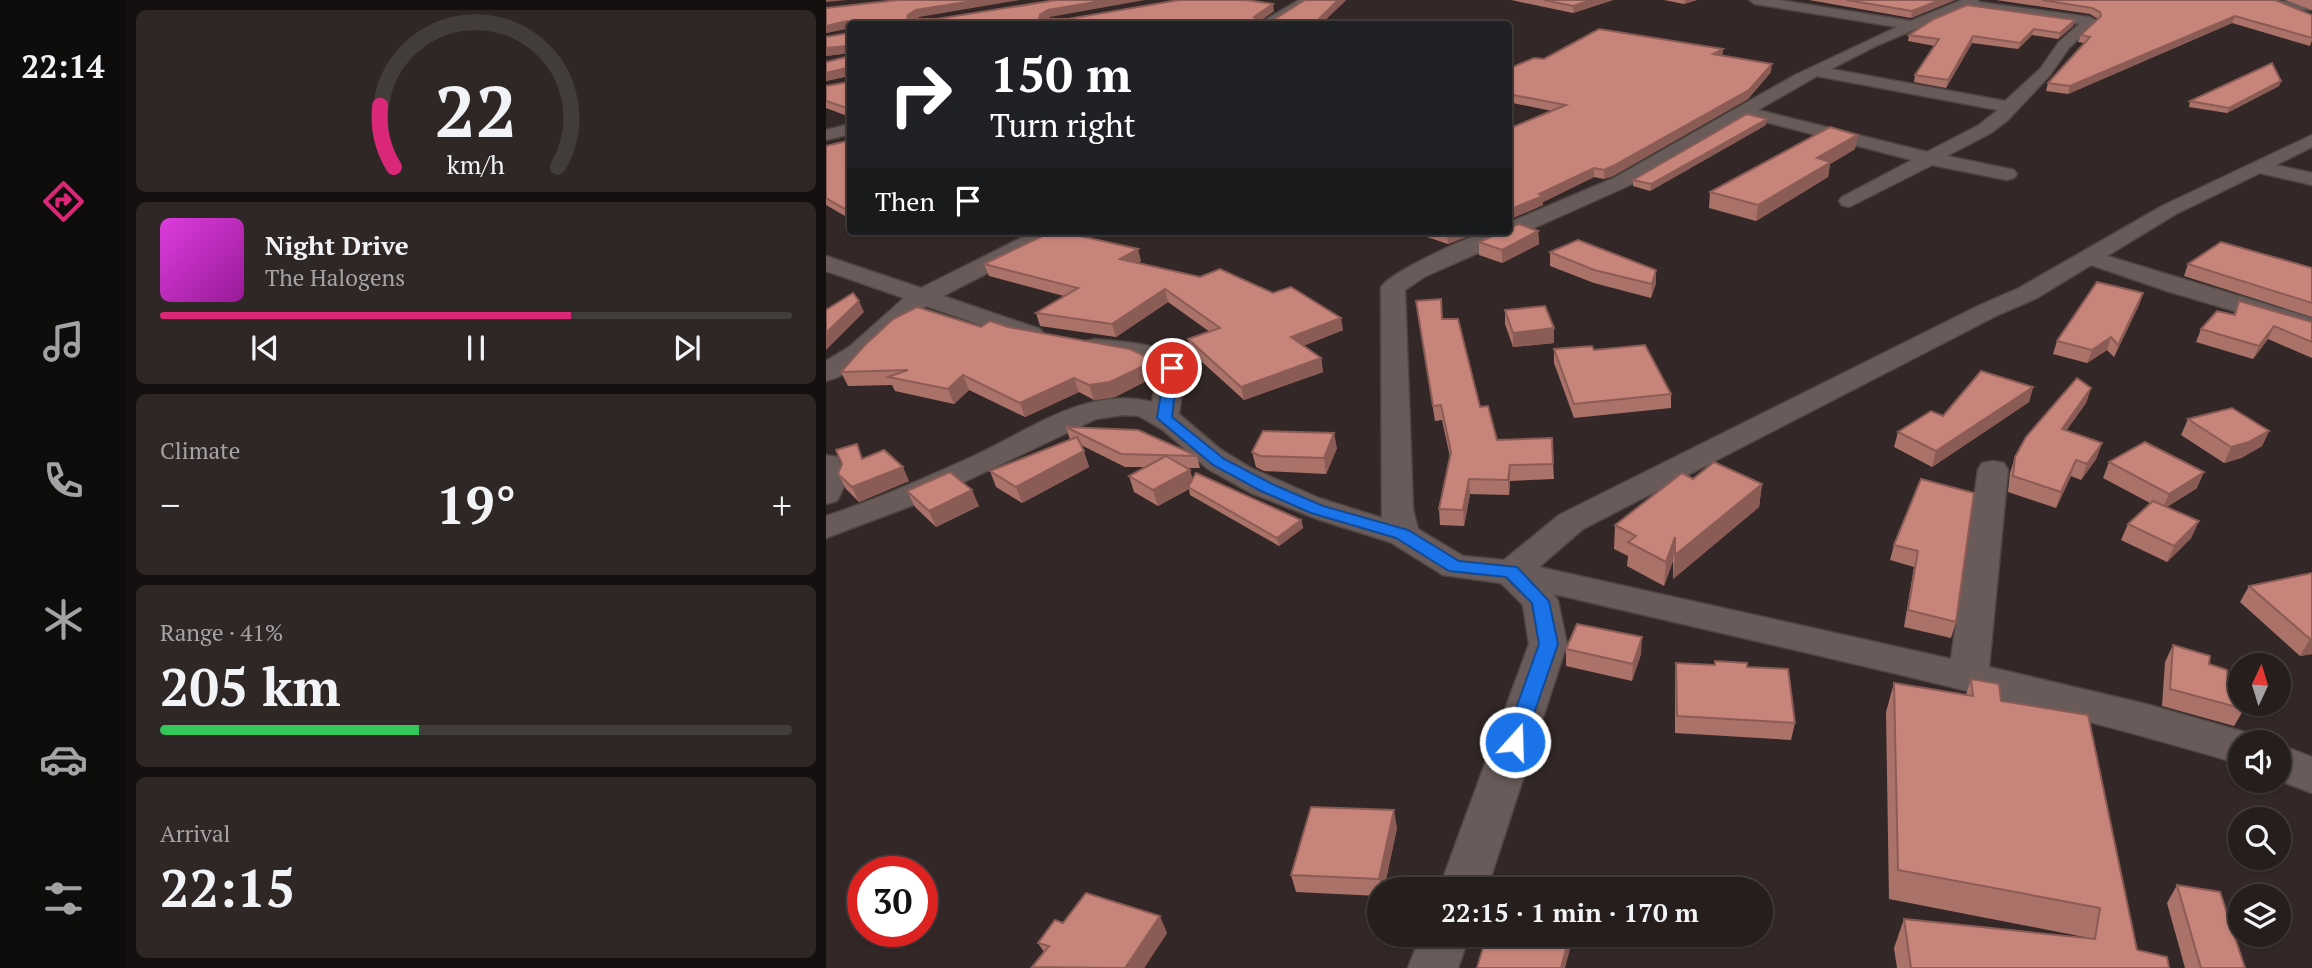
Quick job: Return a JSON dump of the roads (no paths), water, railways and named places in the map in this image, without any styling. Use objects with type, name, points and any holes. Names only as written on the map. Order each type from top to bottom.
[{"type":"street","points":[[1270,21],[1308,0]]},
{"type":"street","points":[[1755,0],[1911,25]]},
{"type":"street","points":[[1512,229],[1621,182],[1816,71],[1911,25],[1968,2],[2090,21],[2064,45],[2046,72],[2002,116],[1985,129],[1849,201]]},
{"type":"street","points":[[2272,3],[2312,6]]},
{"type":"street","points":[[2272,3],[2312,18]]},
{"type":"street","points":[[1272,5],[1292,7]]},
{"type":"street","points":[[1816,71],[2009,107]]},
{"type":"street","points":[[1745,111],[1931,159],[2007,174]]},
{"type":"street","points":[[826,135],[847,130]]},
{"type":"street","points":[[1511,572],[1571,522],[1987,311],[2028,293],[2169,210],[2312,140]]},
{"type":"street","points":[[2258,167],[2312,179]]},
{"type":"street","points":[[826,373],[858,353],[905,309],[922,297],[1044,235]]},
{"type":"street","points":[[1402,534],[1397,509],[1393,287],[1416,272],[1499,235]]},
{"type":"street","points":[[2088,257],[2175,286],[2312,326]]},
{"type":"street","points":[[826,263],[1022,333],[1152,355],[1172,368],[1164,418]]},
{"type":"street","points":[[826,527],[859,517],[1086,414],[1108,407],[1145,408],[1164,418],[1219,462],[1266,488],[1317,509],[1402,534],[1455,567],[1511,572],[1968,677],[2146,720],[2228,744]]},
{"type":"street","points":[[826,464],[831,480],[826,494]]},
{"type":"street","points":[[1968,677],[1993,470]]},
{"type":"street","points":[[1467,877],[1548,644],[1540,601],[1511,572]]},
{"type":"street","points":[[2291,766],[2312,775]]},
{"type":"street","points":[[1433,968],[1441,947]]}]
